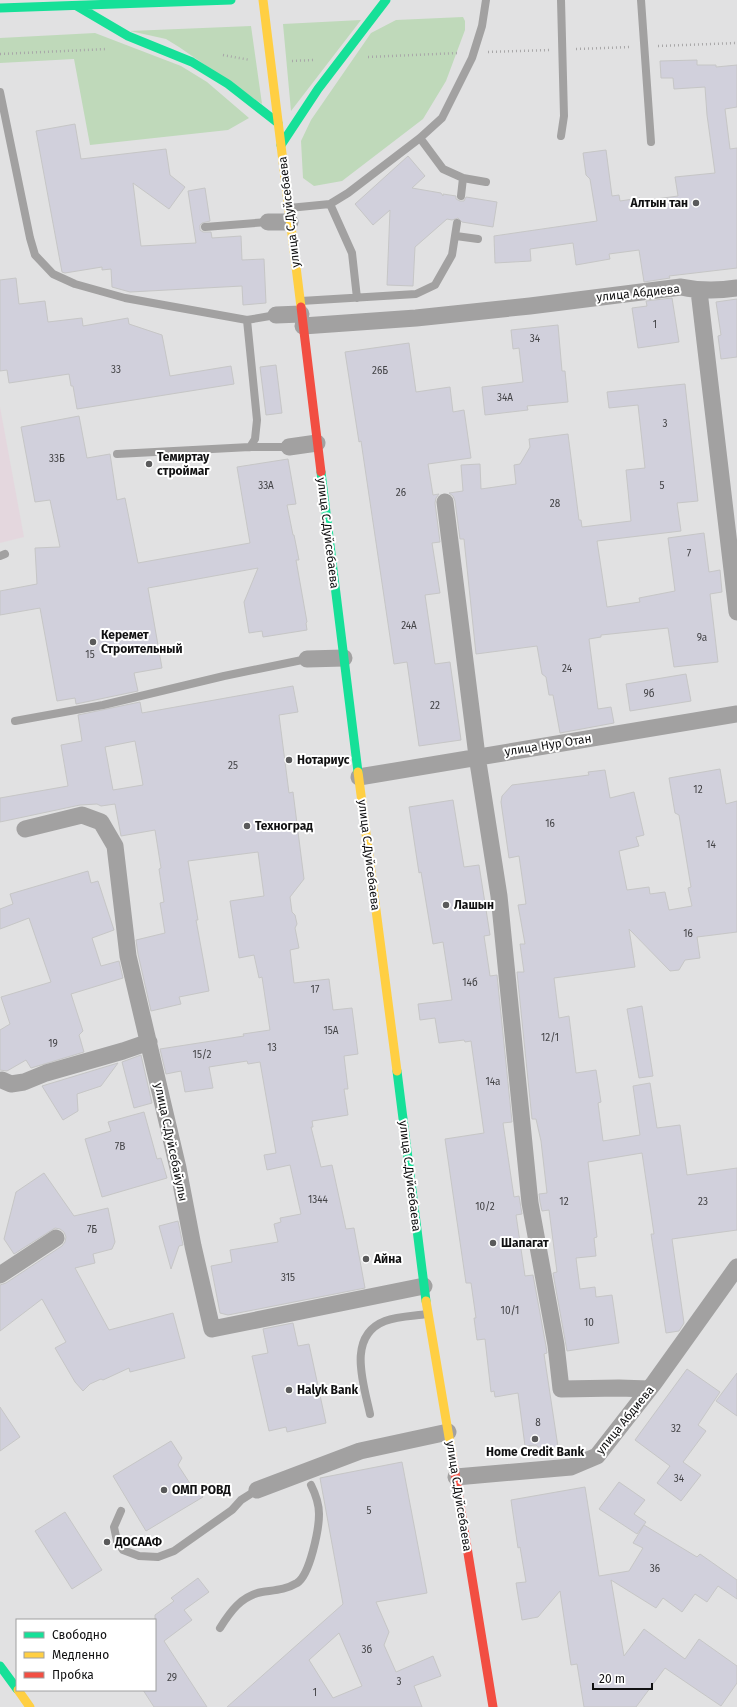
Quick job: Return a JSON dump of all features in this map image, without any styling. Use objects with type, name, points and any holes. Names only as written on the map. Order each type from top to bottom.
[{"type":"main road","points":[[0,8],[78,6],[122,2],[230,0]]},
{"type":"main road","name":"улица С.Дуйсебаева","points":[[263,0],[344,658],[424,1286],[493,1707]]},
{"type":"main road","points":[[281,145],[311,98],[386,0]]},
{"type":"main road","points":[[78,6],[128,36],[192,62],[228,84],[278,123]]},
{"type":"main road","points":[[0,1666],[16,1686]]},
{"type":"main road","points":[[19,1691],[30,1707]]},
{"type":"street","points":[[268,222],[289,215]]},
{"type":"street","name":"улица Абдиева","points":[[276,315],[301,314],[416,318],[523,307],[681,287],[699,291],[737,288]]},
{"type":"street","points":[[699,291],[737,612]]},
{"type":"street","points":[[289,447],[317,442]]},
{"type":"street","points":[[445,502],[477,756],[499,896],[530,1203],[556,1345],[561,1389],[649,1389]]},
{"type":"street","points":[[307,659],[344,658]]},
{"type":"street","name":"улица Нур Отан","points":[[359,777],[477,756],[737,714]]},
{"type":"street","name":"улица С.Дуйсебайулы","points":[[25,829],[82,815],[101,822],[115,846],[128,956],[178,1168],[193,1246],[212,1329],[424,1286]]},
{"type":"street","points":[[2,1080],[10,1084],[24,1082],[46,1073],[149,1042]]},
{"type":"street","points":[[0,1275],[56,1238]]},
{"type":"street","name":"улица Абдиева","points":[[456,1477],[571,1467],[597,1456],[649,1389],[737,1267]]},
{"type":"street","points":[[257,1490],[310,1477],[360,1451],[448,1432]]},
{"type":"lane","points":[[2,0],[11,8]]},
{"type":"lane","points":[[289,215],[330,204],[348,193],[420,138],[442,118],[472,58],[482,26],[486,0]]},
{"type":"lane","points":[[561,0],[564,116],[561,136]]},
{"type":"lane","points":[[641,0],[651,142]]},
{"type":"lane","points":[[0,92],[30,238],[35,255],[53,274],[75,284],[125,298],[247,320],[276,315]]},
{"type":"lane","points":[[420,138],[444,170],[463,178],[486,182]]},
{"type":"lane","points":[[461,196],[463,178]]},
{"type":"lane","points":[[330,204],[352,253],[357,298]]},
{"type":"lane","points":[[205,227],[268,222]]},
{"type":"lane","points":[[301,314],[357,298],[416,294],[435,286],[452,255],[457,223]]},
{"type":"lane","points":[[456,236],[478,239]]},
{"type":"lane","points":[[247,320],[258,420],[255,439],[250,447]]},
{"type":"lane","points":[[117,454],[250,447],[289,447]]},
{"type":"lane","points":[[15,721],[103,705],[224,676],[307,659]]},
{"type":"lane","points":[[370,1414],[360,1368],[360,1353],[364,1340],[372,1329],[386,1321],[402,1317],[429,1314]]},
{"type":"lane","points":[[220,1628],[230,1612],[243,1599],[254,1594],[284,1589],[299,1582],[306,1571],[314,1551],[319,1514],[310,1477]]},
{"type":"lane","points":[[121,1511],[114,1527],[117,1541],[123,1550],[139,1556],[158,1557],[174,1550],[232,1510],[241,1500],[257,1490]]},
{"type":"path","points":[[645,47],[737,43]]},
{"type":"shaded area","points":[[0,407],[24,537],[0,543]]},
{"type":"green space","points":[[463,17],[465,21],[465,30],[446,81],[423,119],[342,181],[314,186],[303,178],[301,141],[311,120],[371,33],[396,20]]},
{"type":"green space","points":[[361,20],[291,111],[283,24]]},
{"type":"green space","points":[[251,26],[262,104],[166,39],[130,31]]},
{"type":"green space","points":[[95,33],[181,66],[207,82],[249,118],[228,130],[90,145],[74,59],[0,63],[0,38]]},
{"type":"building","points":[[697,60],[697,65],[716,65],[716,67],[737,65],[737,107],[725,109],[730,149],[737,148],[737,268],[669,276],[670,278],[644,282],[639,250],[609,254],[610,259],[576,265],[573,243],[530,249],[531,261],[495,263],[494,236],[597,221],[590,179],[586,175],[583,153],[606,150],[612,196],[619,195],[620,201],[640,198],[641,201],[678,196],[675,177],[715,173],[707,115],[705,87],[674,89],[673,78],[661,78],[660,61]]},
{"type":"building","points":[[75,124],[81,159],[166,149],[170,175],[185,187],[169,209],[133,183],[141,246],[196,243],[188,191],[205,188],[210,221],[202,223],[200,225],[200,230],[203,232],[211,232],[212,238],[241,236],[242,260],[264,259],[266,303],[243,305],[242,286],[130,292],[112,287],[111,269],[102,270],[102,267],[65,273],[62,272],[36,131]]},
{"type":"building","points":[[408,156],[425,176],[412,188],[441,193],[443,196],[443,194],[456,196],[456,199],[460,201],[464,201],[466,197],[497,202],[493,227],[462,222],[458,218],[452,220],[447,219],[415,247],[413,286],[387,285],[390,210],[373,225],[355,204]]},
{"type":"building","points":[[16,278],[19,304],[45,301],[48,322],[82,318],[83,326],[128,318],[129,324],[162,335],[170,376],[231,366],[234,384],[77,409],[73,386],[71,386],[69,374],[9,383],[7,370],[0,371],[0,280]]},
{"type":"building","points":[[672,298],[679,342],[638,348],[632,308],[647,306],[646,301]]},
{"type":"building","points":[[737,299],[737,357],[721,359],[718,336],[721,335],[716,302]]},
{"type":"building","points":[[558,325],[562,371],[565,371],[568,402],[527,406],[528,410],[485,415],[482,387],[523,382],[519,348],[513,349],[511,330]]},
{"type":"building","points":[[409,343],[416,392],[450,387],[453,412],[464,410],[471,458],[428,464],[433,495],[439,494],[435,503],[440,542],[432,543],[440,593],[425,595],[435,664],[450,662],[461,740],[419,746],[407,662],[394,664],[361,441],[359,442],[345,352]]},
{"type":"building","points":[[276,365],[282,413],[266,415],[260,367]]},
{"type":"building","points":[[685,384],[698,501],[677,503],[681,531],[597,541],[607,607],[640,602],[639,598],[675,591],[668,538],[704,533],[709,572],[720,570],[722,592],[710,594],[718,662],[674,667],[668,628],[601,635],[601,637],[589,639],[598,709],[611,707],[614,723],[560,733],[553,695],[549,695],[546,677],[542,674],[537,646],[476,654],[464,539],[460,539],[455,501],[453,496],[449,493],[463,491],[461,465],[480,464],[481,489],[516,484],[514,465],[520,464],[530,447],[529,439],[568,434],[579,520],[581,520],[582,527],[631,521],[626,470],[645,468],[638,405],[609,408],[607,392]]},
{"type":"building","points":[[79,416],[87,458],[110,454],[117,500],[125,498],[138,563],[250,543],[237,467],[288,459],[296,504],[287,505],[299,560],[296,560],[307,622],[307,630],[263,637],[262,631],[249,633],[244,602],[258,568],[148,588],[162,668],[134,673],[138,691],[76,704],[75,698],[57,701],[40,608],[0,615],[0,591],[37,584],[35,548],[60,547],[50,500],[35,502],[21,427]]},
{"type":"building","points":[[686,674],[691,701],[630,711],[626,684]]},
{"type":"building","points":[[293,686],[298,712],[279,715],[289,793],[293,792],[304,879],[290,897],[292,912],[295,915],[297,924],[295,928],[299,948],[290,950],[294,983],[329,979],[333,1010],[352,1008],[358,1054],[344,1056],[348,1089],[344,1089],[348,1115],[312,1121],[313,1127],[311,1127],[321,1167],[332,1165],[346,1229],[354,1228],[365,1288],[228,1315],[220,1313],[211,1266],[232,1262],[230,1250],[278,1242],[274,1224],[281,1222],[280,1218],[301,1214],[290,1165],[267,1170],[264,1155],[276,1153],[260,1062],[248,1064],[247,1061],[209,1067],[213,1088],[185,1092],[181,1071],[166,1074],[160,1049],[244,1036],[243,1034],[270,1030],[262,977],[259,978],[254,955],[239,958],[230,901],[264,896],[258,852],[188,861],[198,920],[196,920],[209,991],[179,997],[181,1004],[151,1011],[136,940],[165,933],[160,903],[164,902],[159,869],[161,868],[155,830],[121,836],[115,804],[101,806],[97,804],[80,805],[0,822],[0,798],[68,786],[61,745],[82,741],[78,715],[140,702],[142,713]],"holes":[[[135,741],[143,785],[113,790],[105,747]]]},
{"type":"building","points":[[720,769],[726,804],[737,801],[737,932],[697,937],[700,958],[685,960],[679,970],[670,971],[629,929],[635,967],[554,978],[559,1018],[569,1016],[576,1073],[596,1070],[601,1102],[598,1103],[603,1141],[640,1135],[633,1086],[650,1083],[657,1128],[680,1125],[687,1175],[737,1168],[737,1230],[672,1239],[684,1323],[679,1331],[666,1333],[651,1234],[654,1234],[642,1153],[588,1162],[597,1237],[594,1238],[596,1256],[576,1258],[580,1289],[595,1287],[596,1297],[612,1295],[619,1343],[567,1351],[553,1273],[557,1272],[549,1210],[542,1211],[540,1202],[539,1194],[547,1193],[541,1141],[536,1119],[532,1119],[517,972],[524,972],[520,944],[525,944],[518,905],[526,904],[519,856],[509,858],[501,802],[502,796],[512,785],[589,775],[588,772],[605,770],[610,798],[634,792],[644,835],[636,837],[639,846],[619,851],[627,890],[649,887],[650,894],[665,892],[669,910],[692,906],[688,888],[691,887],[679,815],[675,813],[669,778]]},
{"type":"building","points":[[453,800],[464,867],[479,865],[490,935],[484,936],[490,976],[497,975],[512,1122],[503,1123],[514,1197],[519,1196],[522,1214],[516,1215],[525,1276],[533,1275],[546,1346],[547,1353],[544,1354],[558,1447],[541,1449],[536,1445],[525,1446],[518,1393],[495,1397],[494,1391],[491,1392],[485,1339],[477,1340],[474,1318],[476,1318],[471,1283],[466,1283],[445,1139],[484,1133],[471,1041],[465,1042],[464,1040],[439,1043],[435,1018],[420,1020],[418,1004],[452,1000],[443,942],[433,944],[421,872],[419,873],[409,807]]},
{"type":"building","points":[[88,871],[91,883],[98,881],[114,930],[92,938],[101,966],[119,961],[123,978],[71,994],[83,1031],[79,1035],[84,1052],[31,1068],[26,1060],[7,1071],[0,1070],[0,1030],[10,1024],[1,997],[51,982],[29,918],[0,929],[0,909],[13,904],[10,894]]},
{"type":"building","points":[[642,1006],[653,1076],[639,1078],[627,1009]]},
{"type":"building","points":[[141,1055],[152,1103],[134,1108],[122,1062]]},
{"type":"building","points":[[118,1063],[101,1086],[77,1094],[78,1111],[63,1120],[42,1086]]},
{"type":"building","points":[[144,1112],[157,1159],[161,1158],[167,1178],[102,1197],[85,1139],[111,1131],[108,1122]]},
{"type":"building","points":[[44,1173],[74,1216],[108,1208],[115,1242],[112,1249],[93,1254],[95,1263],[75,1268],[109,1330],[173,1313],[185,1358],[130,1372],[129,1368],[103,1380],[101,1379],[90,1384],[83,1391],[75,1382],[55,1348],[66,1342],[42,1299],[0,1331],[0,1285],[6,1283],[62,1246],[65,1242],[66,1237],[64,1232],[55,1228],[14,1254],[4,1239],[16,1192]]},
{"type":"building","points":[[178,1221],[183,1245],[179,1246],[171,1269],[159,1226]]},
{"type":"building","name":"Halyk Bank","points":[[293,1323],[298,1346],[309,1344],[326,1423],[287,1432],[286,1427],[269,1431],[252,1356],[268,1353],[263,1329]]},
{"type":"building","points":[[687,1369],[720,1392],[698,1425],[706,1431],[683,1462],[701,1475],[681,1501],[657,1483],[670,1466],[635,1440]]},
{"type":"building","points":[[737,1373],[737,1416],[716,1401]]},
{"type":"building","points":[[0,1407],[20,1437],[0,1451]]},
{"type":"building","points":[[171,1441],[182,1458],[178,1465],[191,1485],[195,1483],[203,1497],[146,1531],[113,1476]]},
{"type":"building","points":[[402,1462],[427,1593],[376,1602],[389,1632],[384,1645],[396,1672],[433,1656],[441,1676],[414,1686],[422,1707],[227,1707],[343,1604],[320,1478]],"holes":[[[339,1633],[362,1686],[333,1698],[309,1660]]]},
{"type":"building","points":[[619,1482],[645,1500],[634,1514],[646,1522],[637,1534],[599,1509]]},
{"type":"building","points":[[585,1487],[599,1576],[629,1571],[643,1548],[633,1543],[644,1525],[697,1557],[700,1554],[737,1580],[737,1599],[718,1586],[707,1602],[695,1594],[682,1612],[663,1598],[656,1608],[611,1580],[624,1656],[644,1629],[685,1659],[699,1639],[737,1666],[737,1683],[721,1706],[665,1668],[636,1707],[584,1707],[577,1664],[571,1665],[560,1591],[538,1617],[522,1620],[516,1583],[526,1582],[520,1547],[518,1548],[511,1500]]},
{"type":"building","points":[[65,1512],[102,1570],[72,1589],[35,1531]]},
{"type":"building","points":[[198,1578],[209,1592],[184,1610],[192,1620],[164,1641],[207,1707],[154,1707],[144,1691],[156,1691],[155,1615],[174,1601],[171,1598]]},
{"type":"traffic: fast","points":[[0,8],[231,0]]},
{"type":"traffic: fast","points":[[281,145],[318,89],[386,0]]},
{"type":"traffic: fast","points":[[77,6],[128,36],[192,62],[228,84],[278,123]]},
{"type":"traffic: fast","points":[[321,472],[358,772]]},
{"type":"traffic: fast","points":[[397,1071],[426,1301]]},
{"type":"traffic: fast","points":[[0,1666],[16,1688]]},
{"type":"traffic: slow","points":[[263,0],[301,307]]},
{"type":"traffic: slow","points":[[358,772],[397,1071]]},
{"type":"traffic: slow","points":[[426,1301],[452,1455]]},
{"type":"traffic: slow","points":[[19,1691],[30,1707]]},
{"type":"traffic: jam","points":[[301,307],[321,472]]},
{"type":"traffic: jam","points":[[452,1455],[493,1707]]},
{"type":"place","name":"Алтын тан","points":[[696,203]]},
{"type":"place","name":"Темиртау строймаг","points":[[149,464]]},
{"type":"place","name":"Керемет Строительный","points":[[93,642]]},
{"type":"place","name":"Нотариус","points":[[289,760]]},
{"type":"place","name":"Техноград","points":[[247,826]]},
{"type":"place","name":"Лашын","points":[[446,905]]},
{"type":"place","name":"Шапагат","points":[[493,1243]]},
{"type":"place","name":"Айна","points":[[366,1259]]},
{"type":"place","name":"Halyk Bank","points":[[289,1390]]},
{"type":"place","name":"Home Credit Bank","points":[[535,1439]]},
{"type":"place","name":"ОМП РОВД","points":[[164,1490]]},
{"type":"place","name":"ДОСААФ","points":[[107,1542]]}]
